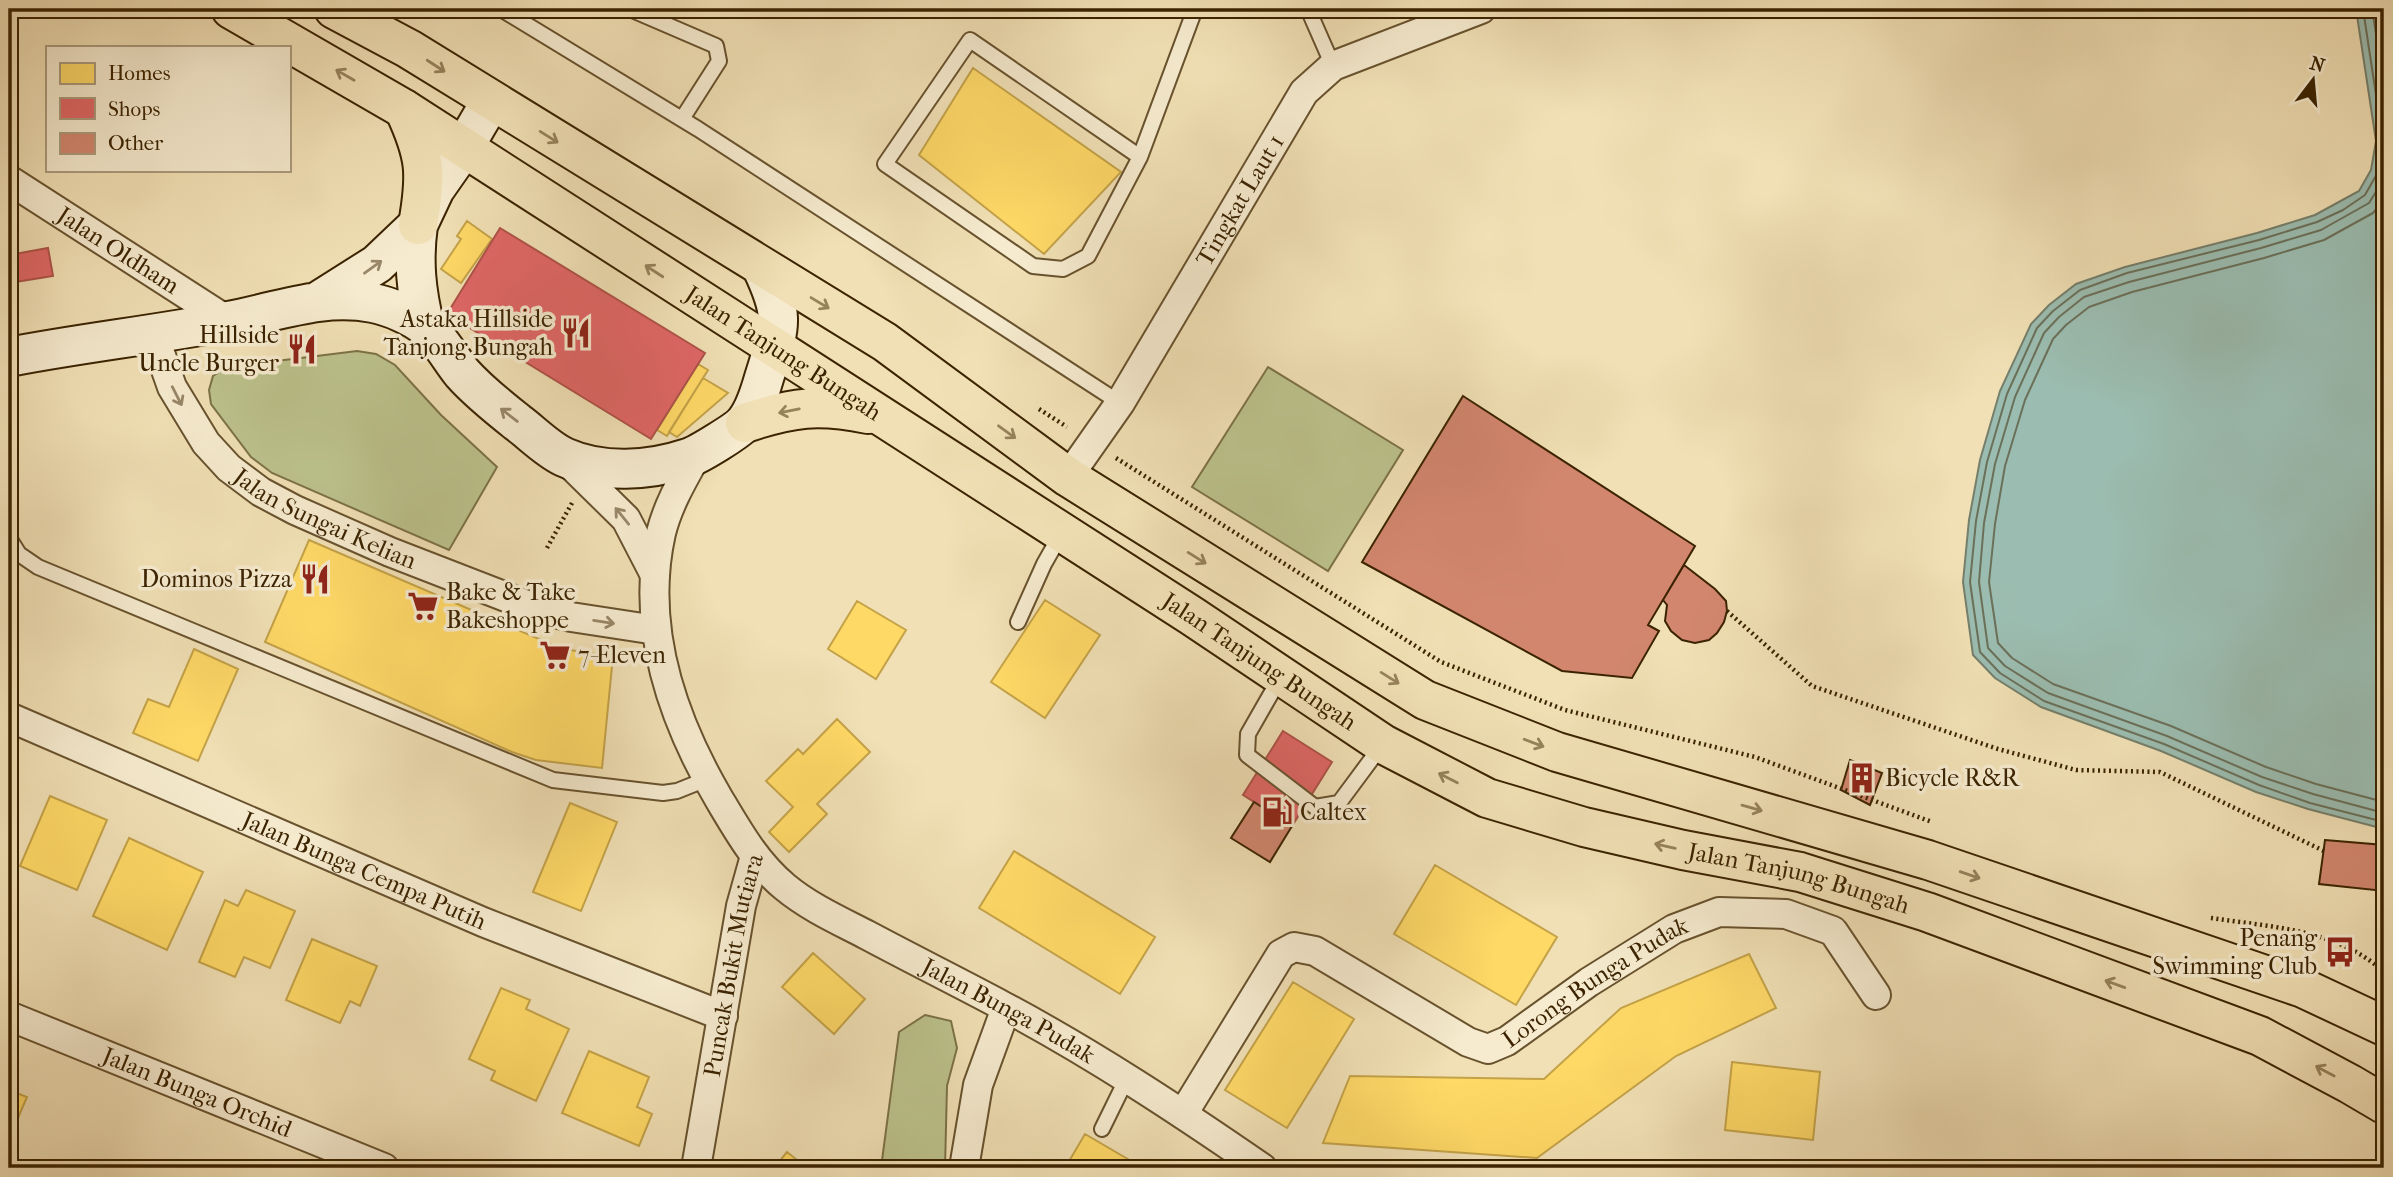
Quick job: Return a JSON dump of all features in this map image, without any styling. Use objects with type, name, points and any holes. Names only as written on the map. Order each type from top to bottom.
[{"type":"main road","name":"Jalan Tanjung Bungah","points":[[231,9],[404,109],[1192,616],[1383,744],[1487,797],[1584,827],[1683,850],[1800,872],[1927,912],[2260,1036],[2384,1104]]},
{"type":"main road","name":"Jalan Tanjung Bungah","points":[[334,9],[409,49],[885,342],[1068,477],[1425,700],[1557,752],[1928,860],[2199,952],[2303,988],[2384,1026]]},
{"type":"main road","points":[[404,109],[418,139],[423,164],[424,188],[418,225]]},
{"type":"main road","points":[[745,423],[791,410],[831,407],[880,416]]},
{"type":"street","name":"Tingkat Laut 1","points":[[1068,477],[1120,403],[1304,92],[1333,66],[1481,9]]},
{"type":"street","points":[[425,327],[415,277],[414,253],[418,225],[435,189],[463,149],[491,101]]},
{"type":"street","name":"Jalan Oldham","points":[[9,180],[228,321]]},
{"type":"street","points":[[320,300],[377,264],[418,225]]},
{"type":"street","points":[[9,357],[228,321],[320,300],[353,300],[399,312],[425,327],[463,374],[487,398],[563,456],[621,469],[672,464],[696,456],[745,423],[761,390],[779,324],[774,293],[762,268]]},
{"type":"street","name":"Jalan Sungai Kelian","points":[[153,332],[172,387],[206,443],[229,468],[261,492],[390,552],[537,609],[656,630]]},
{"type":"street","name":"Puncak Bukit Mutiara","points":[[563,456],[626,519],[655,575]]},
{"type":"street","name":"Puncak Bukit Mutiara","points":[[696,456],[668,509],[661,533],[655,575],[659,656],[685,733],[707,779],[755,856],[741,906],[696,1168]]},
{"type":"street","name":"Jalan Bunga Cempa Putih","points":[[9,717],[482,922],[723,1016]]},
{"type":"street","name":"Jalan Bunga Pudak","points":[[755,856],[785,887],[822,912],[1006,1008],[1127,1078],[1262,1168]]},
{"type":"street","name":"Lorong Bunga Pudak","points":[[1183,1114],[1281,954],[1294,947],[1315,951],[1468,1042],[1488,1049],[1507,1041],[1589,982],[1674,929],[1719,912],[1786,914],[1833,931],[1876,995]]},
{"type":"street","points":[[964,1168],[978,1085],[1006,1008]]},
{"type":"street","name":"Jalan Bunga Orchid","points":[[9,1016],[384,1168]]},
{"type":"lane","points":[[501,9],[681,119],[1120,403]]},
{"type":"lane","points":[[630,9],[716,46],[719,61],[681,119]]},
{"type":"lane","points":[[1140,157],[970,40],[885,164],[1033,266],[1063,269],[1088,256],[1140,157],[1195,9]]},
{"type":"lane","points":[[1308,9],[1333,66]]},
{"type":"lane","points":[[1018,622],[1039,573],[1062,533]]},
{"type":"lane","points":[[9,538],[19,554],[38,567],[553,780],[663,793],[677,791],[707,779]]},
{"type":"lane","points":[[1281,677],[1248,734],[1247,755],[1315,807],[1339,803],[1383,744]]},
{"type":"lane","points":[[1102,1129],[1127,1078]]},
{"type":"path","points":[[1035,407],[1441,662],[1565,710],[1755,757],[1939,825]]},
{"type":"path","points":[[548,548],[566,516]]},
{"type":"path","points":[[1727,611],[1812,686],[1998,749],[2076,770],[2160,772],[2324,851]]},
{"type":"path","points":[[2201,916],[2327,938],[2364,954],[2384,972]]},
{"type":"green space","points":[[357,351],[376,354],[395,365],[441,415],[497,467],[449,550],[272,473],[251,457],[211,404],[209,390],[213,376],[227,367]]},
{"type":"green space","points":[[1268,367],[1403,450],[1328,571],[1192,487]]},
{"type":"green space","points":[[925,1015],[951,1021],[957,1048],[947,1086],[945,1168],[881,1168],[899,1032]]},
{"type":"water","points":[[2356,9],[2384,9],[2384,829],[2256,792],[2161,751],[2041,707],[1995,678],[1973,655],[1963,582],[1969,520],[1980,460],[2000,391],[2031,324],[2049,305],[2076,284],[2125,267],[2315,215],[2359,191],[2371,170],[2376,141]]},
{"type":"building: Homes","points":[[973,68],[1121,172],[1044,254],[919,155]]},
{"type":"building: Homes","points":[[467,221],[492,239],[461,283],[441,269],[461,239],[457,236]]},
{"type":"building: Homes","points":[[698,364],[708,370],[667,436],[657,430]]},
{"type":"building: Homes","points":[[703,378],[728,393],[677,437],[669,432]]},
{"type":"building: Homes","points":[[309,540],[562,649],[613,656],[602,768],[536,760],[512,752],[265,642]]},
{"type":"building: Homes","points":[[1045,600],[1100,635],[1045,718],[991,682]]},
{"type":"building: Homes","points":[[857,601],[906,630],[876,679],[828,649]]},
{"type":"building: Homes","points":[[194,649],[238,669],[198,761],[133,733],[148,699],[169,707]]},
{"type":"building: Homes","points":[[837,719],[870,752],[817,804],[827,814],[789,852],[769,832],[793,807],[766,781],[798,749],[803,754]]},
{"type":"building: Homes","points":[[50,796],[107,820],[77,890],[20,866]]},
{"type":"building: Homes","points":[[570,803],[617,822],[581,911],[533,892]]},
{"type":"building: Homes","points":[[129,838],[203,872],[167,950],[93,916]]},
{"type":"building: Homes","points":[[1014,851],[1155,937],[1120,994],[979,908]]},
{"type":"building: Homes","points":[[1435,865],[1557,937],[1516,1005],[1394,934]]},
{"type":"building: Homes","points":[[246,890],[295,911],[270,968],[244,957],[235,977],[199,962],[225,900],[238,906]]},
{"type":"building: Homes","points":[[312,939],[377,966],[360,1006],[350,1001],[340,1023],[286,1000]]},
{"type":"building: Homes","points":[[813,953],[865,999],[834,1034],[782,987]]},
{"type":"building: Homes","points":[[1749,954],[1776,1008],[1676,1056],[1537,1158],[1323,1143],[1350,1076],[1544,1079],[1621,1008]]},
{"type":"building: Homes","points":[[1293,982],[1354,1019],[1287,1128],[1225,1090]]},
{"type":"building: Homes","points":[[501,988],[530,1000],[526,1009],[569,1029],[536,1101],[491,1080],[495,1071],[469,1059]]},
{"type":"building: Homes","points":[[589,1051],[649,1077],[637,1107],[652,1114],[639,1146],[562,1113]]},
{"type":"building: Homes","points":[[1732,1062],[1820,1072],[1813,1140],[1725,1130]]},
{"type":"building: Homes","points":[[9,1090],[27,1097],[9,1139]]},
{"type":"building: Homes","points":[[1085,1134],[1143,1168],[1065,1168]]},
{"type":"building: Homes","points":[[787,1152],[807,1168],[774,1168]]},
{"type":"building: Shops","name":"Astaka Hillside Tanjong Bungah","points":[[500,228],[705,353],[651,439],[447,314]]},
{"type":"building: Shops","points":[[48,248],[53,276],[9,283],[9,255]]},
{"type":"building: Shops","points":[[1283,731],[1332,762],[1292,826],[1243,795]]},
{"type":"building: Other","points":[[1463,396],[1695,546],[1648,625],[1659,631],[1632,678],[1562,671],[1362,562]]},
{"type":"building: Other","points":[[1684,565],[1726,601],[1724,622],[1709,640],[1695,643],[1682,640],[1671,631],[1665,621],[1667,605],[1663,600]]},
{"type":"building: Other","name":"Bicycle R&R","points":[[1850,760],[1882,773],[1870,805],[1841,790]]},
{"type":"building: Other","points":[[1254,802],[1292,826],[1270,862],[1231,838]]},
{"type":"building: Other","points":[[2325,840],[2384,845],[2384,891],[2319,884]]},
{"type":"place","name":"Astaka Hillside Tanjong Bungah","points":[[576,333]]},
{"type":"place","name":"Hillside Uncle Burger","points":[[302,349]]},
{"type":"place","name":"Dominos Pizza","points":[[315,579]]},
{"type":"place","name":"Bake & Take Bakeshoppe","points":[[423,606]]},
{"type":"place","name":"7-Eleven","points":[[555,655]]},
{"type":"place","name":"Bicycle R&R","points":[[1862,778]]},
{"type":"place","name":"Caltex","points":[[1277,812]]},
{"type":"place","name":"Penang Swimming Club","points":[[2340,952]]}]
